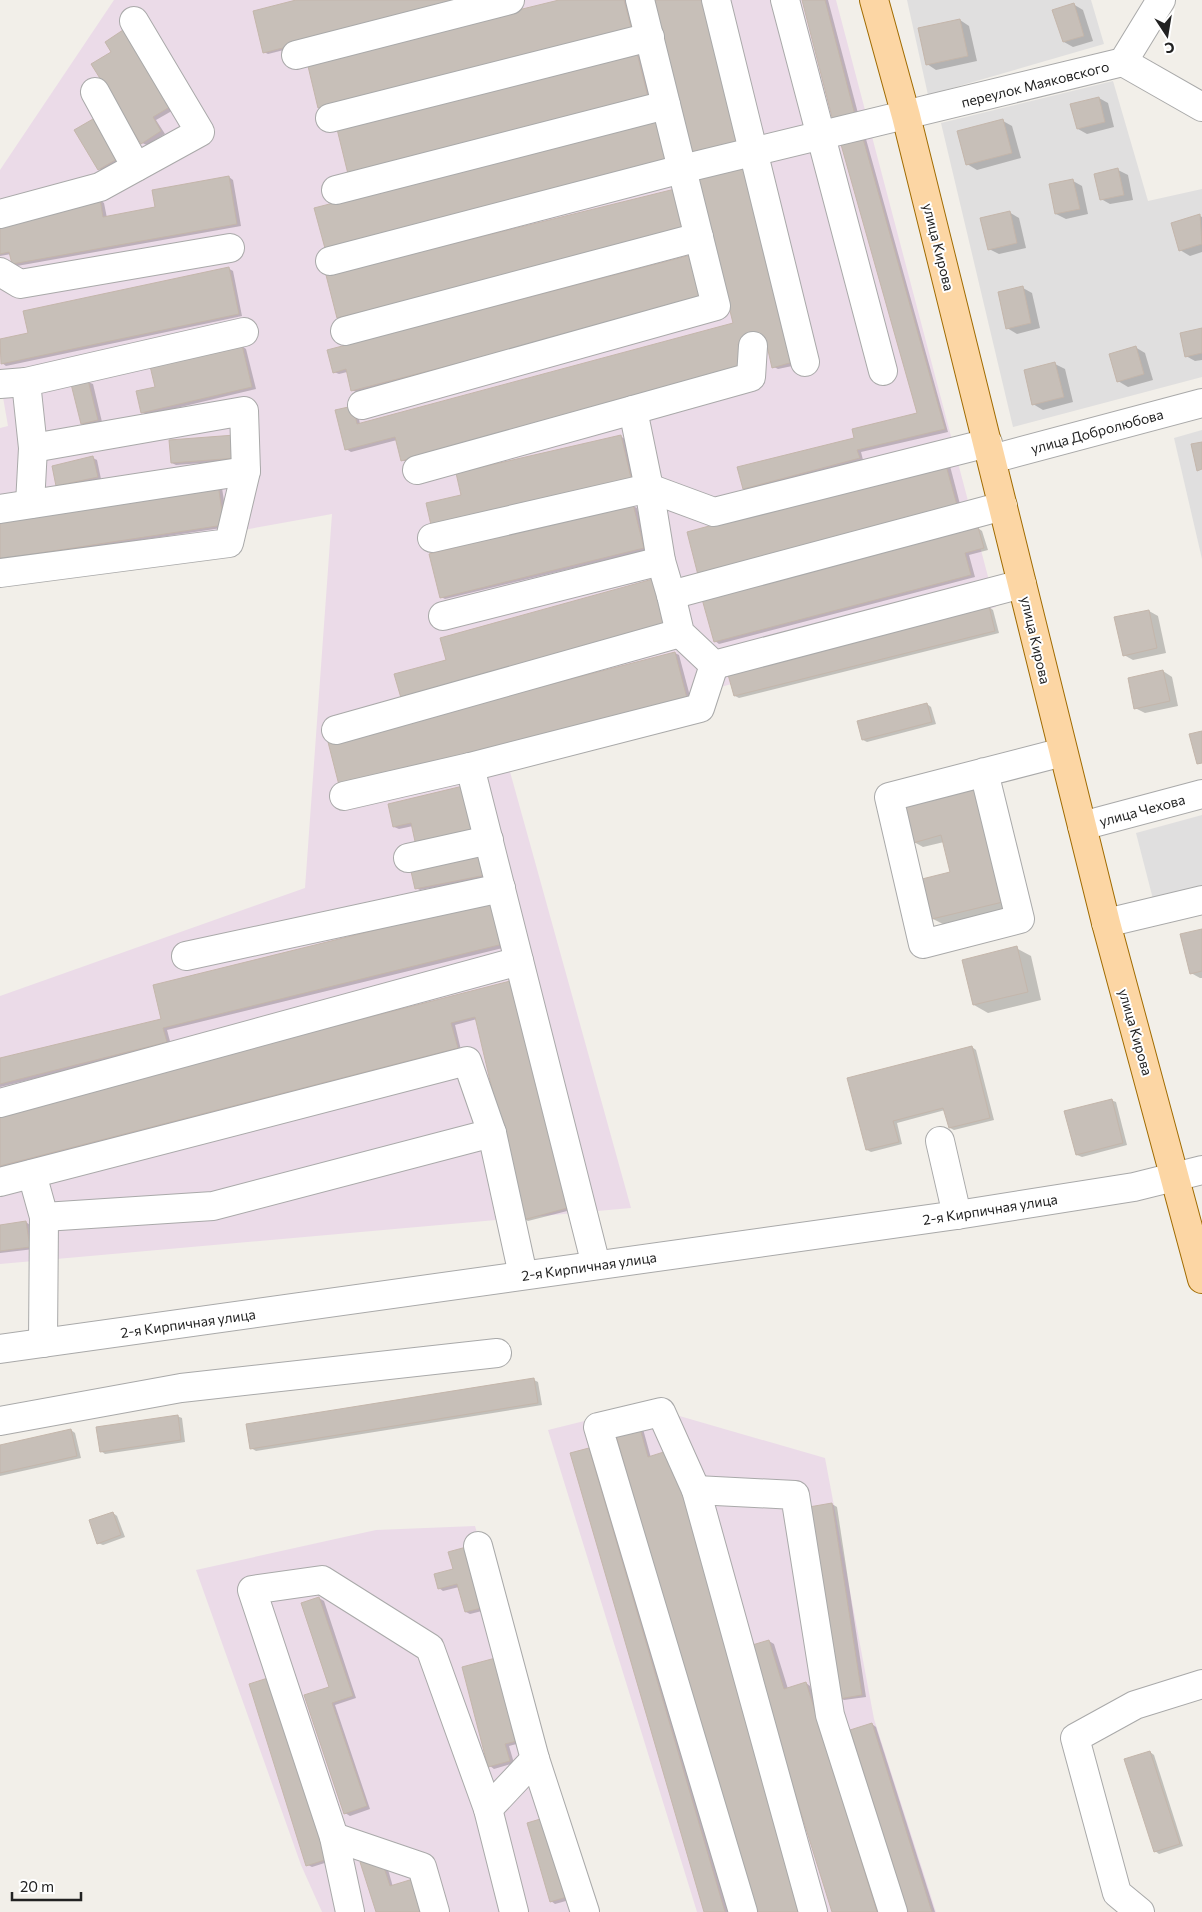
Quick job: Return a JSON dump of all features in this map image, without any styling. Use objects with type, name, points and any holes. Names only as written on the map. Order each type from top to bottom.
[{"type":"main road","name":"улица Кирова","points":[[874,0],[906,116],[1106,923],[1202,1279]]},
{"type":"street","points":[[296,55],[510,0]]},
{"type":"street","points":[[362,405],[716,306],[640,0]]},
{"type":"street","points":[[716,0],[805,362]]},
{"type":"street","points":[[785,0],[884,371]]},
{"type":"street","name":"переулок Маяковского","points":[[330,261],[682,170],[1124,62],[1161,0]]},
{"type":"street","points":[[0,214],[100,187],[200,132],[134,21]]},
{"type":"street","points":[[330,118],[650,37]]},
{"type":"street","points":[[1124,62],[1202,107]]},
{"type":"street","points":[[96,92],[136,167]]},
{"type":"street","points":[[336,190],[666,106]]},
{"type":"street","points":[[345,331],[699,237]]},
{"type":"street","points":[[0,272],[20,284],[230,248]]},
{"type":"street","points":[[30,504],[33,448],[13,383],[244,332]]},
{"type":"street","points":[[417,470],[752,377],[753,346]]},
{"type":"street","name":"улица Добролюбова","points":[[649,488],[714,512],[1202,403]]},
{"type":"street","points":[[633,410],[649,488],[661,562],[672,595],[680,633],[714,665]]},
{"type":"street","points":[[0,573],[229,543],[246,472],[244,411],[33,448]]},
{"type":"street","points":[[0,509],[246,472]]},
{"type":"street","points":[[432,538],[649,488]]},
{"type":"street","points":[[672,595],[1003,506]]},
{"type":"street","points":[[443,616],[661,562]]},
{"type":"street","points":[[714,665],[1022,584]]},
{"type":"street","points":[[336,730],[680,633]]},
{"type":"street","points":[[344,796],[470,767],[700,708],[714,665]]},
{"type":"street","points":[[984,772],[1020,919],[923,944],[889,796],[1063,752]]},
{"type":"street","points":[[470,767],[596,1265]]},
{"type":"street","name":"улица Чехова","points":[[1082,826],[1202,794]]},
{"type":"street","points":[[408,858],[489,840]]},
{"type":"street","points":[[186,956],[501,888]]},
{"type":"street","points":[[1106,923],[1202,900]]},
{"type":"street","points":[[0,1103],[519,960]]},
{"type":"street","points":[[0,1182],[467,1061],[492,1133],[523,1275]]},
{"type":"street","points":[[44,1217],[213,1206],[492,1133]]},
{"type":"street","points":[[940,1141],[957,1215]]},
{"type":"street","name":"2-я Кирпичная улица","points":[[0,1349],[957,1215],[1134,1187],[1202,1170]]},
{"type":"street","points":[[32,1174],[44,1217],[43,1343]]},
{"type":"street","points":[[0,1421],[181,1388],[497,1353]]},
{"type":"street","points":[[744,1912],[598,1427],[661,1412],[696,1490],[813,1912]]},
{"type":"street","points":[[696,1490],[795,1495],[830,1715],[893,1912]]},
{"type":"street","points":[[478,1546],[535,1759],[585,1912]]},
{"type":"street","points":[[350,1912],[334,1836],[252,1590],[322,1580],[430,1648],[488,1809],[514,1912]]},
{"type":"street","points":[[1140,1912],[1117,1893],[1075,1738],[1135,1706],[1202,1684]]},
{"type":"street","points":[[488,1809],[535,1759]]},
{"type":"street","points":[[334,1836],[422,1867],[435,1912]]},
{"type":"shaded area","points":[[114,0],[836,0],[996,607],[504,750],[631,1208],[0,1264],[0,996],[305,888],[332,514],[0,574],[0,428],[8,426],[0,380],[0,170]]},
{"type":"shaded area","points":[[907,0],[1091,0],[1104,44],[928,95]]},
{"type":"shaded area","points":[[1113,81],[1148,201],[1202,189],[1202,377],[1013,427],[941,123]]},
{"type":"shaded area","points":[[1202,430],[1202,559],[1174,438]]},
{"type":"shaded area","points":[[1202,815],[1202,892],[1154,903],[1136,833]]},
{"type":"shaded area","points":[[645,1406],[825,1458],[874,1719],[936,1912],[697,1912],[548,1430]]},
{"type":"shaded area","points":[[475,1526],[587,1912],[322,1912],[301,1865],[196,1570],[376,1530]]},
{"type":"building","points":[[296,0],[471,0],[263,53],[253,11]]},
{"type":"building","points":[[559,0],[624,0],[632,31],[318,108],[307,62]]},
{"type":"building","points":[[653,0],[704,0],[739,146],[691,157]]},
{"type":"building","points":[[802,0],[825,0],[855,115],[833,121]]},
{"type":"building","points":[[1074,3],[1084,36],[1063,42],[1052,10]]},
{"type":"building","points":[[960,19],[968,56],[926,65],[918,28]]},
{"type":"building","points":[[126,28],[173,105],[153,117],[161,131],[141,144],[91,64],[111,52],[105,42]]},
{"type":"building","points":[[637,53],[648,97],[348,174],[337,129]]},
{"type":"building","points":[[1099,97],[1105,122],[1077,129],[1070,104]]},
{"type":"building","points":[[93,119],[117,159],[98,170],[74,130]]},
{"type":"building","points":[[1003,119],[1012,153],[966,165],[957,131]]},
{"type":"building","points":[[657,120],[668,163],[326,252],[314,208]]},
{"type":"building","points":[[862,135],[945,429],[857,450],[860,458],[743,489],[737,467],[854,438],[852,429],[917,413],[840,141]]},
{"type":"building","points":[[744,166],[793,362],[772,368],[765,337],[738,344],[744,369],[401,461],[395,437],[345,450],[335,410],[353,406],[357,424],[733,323],[697,178]]},
{"type":"building","points":[[1118,168],[1124,195],[1100,200],[1094,174]]},
{"type":"building","points":[[229,176],[237,224],[12,264],[9,252],[0,254],[0,227],[100,199],[103,217],[155,207],[152,190]]},
{"type":"building","points":[[1073,179],[1080,209],[1055,214],[1049,184]]},
{"type":"building","points":[[675,189],[685,231],[337,318],[326,275]]},
{"type":"building","points":[[1010,211],[1017,243],[988,250],[980,218]]},
{"type":"building","points":[[1200,214],[1202,244],[1179,251],[1171,223]]},
{"type":"building","points":[[691,255],[702,300],[351,391],[346,369],[333,373],[327,350]]},
{"type":"building","points":[[229,267],[239,314],[1,364],[0,339],[28,333],[23,311]]},
{"type":"building","points":[[1023,286],[1031,323],[1006,329],[998,292]]},
{"type":"building","points":[[1202,328],[1202,353],[1185,357],[1180,333]]},
{"type":"building","points":[[242,345],[252,387],[141,413],[136,391],[155,387],[150,366]]},
{"type":"building","points":[[1136,346],[1144,374],[1117,382],[1109,354]]},
{"type":"building","points":[[1055,362],[1064,397],[1032,405],[1024,370]]},
{"type":"building","points":[[88,380],[98,420],[81,424],[71,384]]},
{"type":"building","points":[[235,435],[237,458],[171,463],[169,440]]},
{"type":"building","points":[[621,435],[631,478],[431,525],[426,503],[461,495],[456,473]]},
{"type":"building","points":[[1202,442],[1202,469],[1197,471],[1191,444]]},
{"type":"building","points":[[93,456],[98,477],[56,486],[52,466]]},
{"type":"building","points":[[945,462],[957,505],[698,575],[687,532]]},
{"type":"building","points":[[218,484],[224,525],[0,559],[0,516]]},
{"type":"building","points":[[633,504],[644,548],[440,598],[429,554]]},
{"type":"building","points":[[978,527],[984,548],[965,553],[971,575],[714,642],[702,599]]},
{"type":"building","points":[[653,579],[665,625],[401,698],[394,674],[446,660],[440,638]]},
{"type":"building","points":[[989,606],[995,631],[734,696],[727,671]]},
{"type":"building","points":[[1149,610],[1157,648],[1123,656],[1114,617]]},
{"type":"building","points":[[675,652],[687,698],[340,789],[328,742]]},
{"type":"building","points":[[1163,670],[1170,701],[1134,709],[1128,678]]},
{"type":"building","points":[[927,703],[932,722],[862,740],[857,721]]},
{"type":"building","points":[[1202,731],[1202,763],[1197,764],[1189,734]]},
{"type":"building","points":[[977,781],[1007,901],[932,919],[922,879],[950,872],[941,835],[913,843],[902,799]]},
{"type":"building","points":[[463,786],[473,833],[416,846],[411,823],[393,827],[388,804]]},
{"type":"building","points":[[482,854],[486,875],[415,889],[410,867]]},
{"type":"building","points":[[497,900],[507,943],[163,1028],[167,1042],[0,1084],[0,1058],[161,1019],[153,985]]},
{"type":"building","points":[[1202,929],[1202,971],[1190,974],[1180,934]]},
{"type":"building","points":[[1017,946],[1028,992],[973,1005],[962,960]]},
{"type":"building","points":[[518,979],[571,1207],[523,1220],[475,1017],[451,1023],[458,1048],[0,1166],[0,1112]]},
{"type":"building","points":[[972,1046],[990,1118],[949,1128],[943,1108],[893,1121],[899,1142],[866,1150],[847,1078]]},
{"type":"building","points":[[1112,1099],[1123,1143],[1076,1155],[1064,1111]]},
{"type":"building","points":[[26,1221],[30,1247],[0,1251],[0,1225]]},
{"type":"building","points":[[534,1378],[538,1403],[250,1449],[246,1424]]},
{"type":"building","points":[[178,1415],[181,1440],[100,1452],[96,1427]]},
{"type":"building","points":[[639,1425],[648,1457],[670,1450],[805,1912],[754,1912],[615,1432]]},
{"type":"building","points":[[71,1429],[77,1456],[0,1473],[0,1445]]},
{"type":"building","points":[[589,1448],[725,1912],[704,1912],[570,1453]]},
{"type":"building","points":[[832,1503],[862,1695],[839,1699],[809,1507]]},
{"type":"building","points":[[113,1512],[121,1535],[97,1544],[89,1520]]},
{"type":"building","points":[[470,1546],[486,1607],[465,1612],[457,1584],[438,1589],[434,1574],[453,1569],[448,1552]]},
{"type":"building","points":[[319,1597],[353,1696],[332,1703],[367,1806],[344,1814],[304,1695],[329,1687],[301,1603]]},
{"type":"building","points":[[769,1640],[784,1689],[806,1682],[877,1912],[832,1912],[749,1646]]},
{"type":"building","points":[[503,1656],[525,1739],[505,1744],[510,1761],[488,1767],[462,1667]]},
{"type":"building","points":[[271,1677],[328,1859],[306,1866],[249,1684]]},
{"type":"building","points":[[872,1723],[932,1912],[908,1912],[850,1730]]},
{"type":"building","points":[[1150,1751],[1180,1844],[1154,1852],[1124,1759]]},
{"type":"building","points":[[547,1817],[570,1896],[550,1902],[527,1823]]},
{"type":"building","points":[[380,1855],[390,1886],[413,1879],[424,1912],[376,1912],[360,1862]]}]
